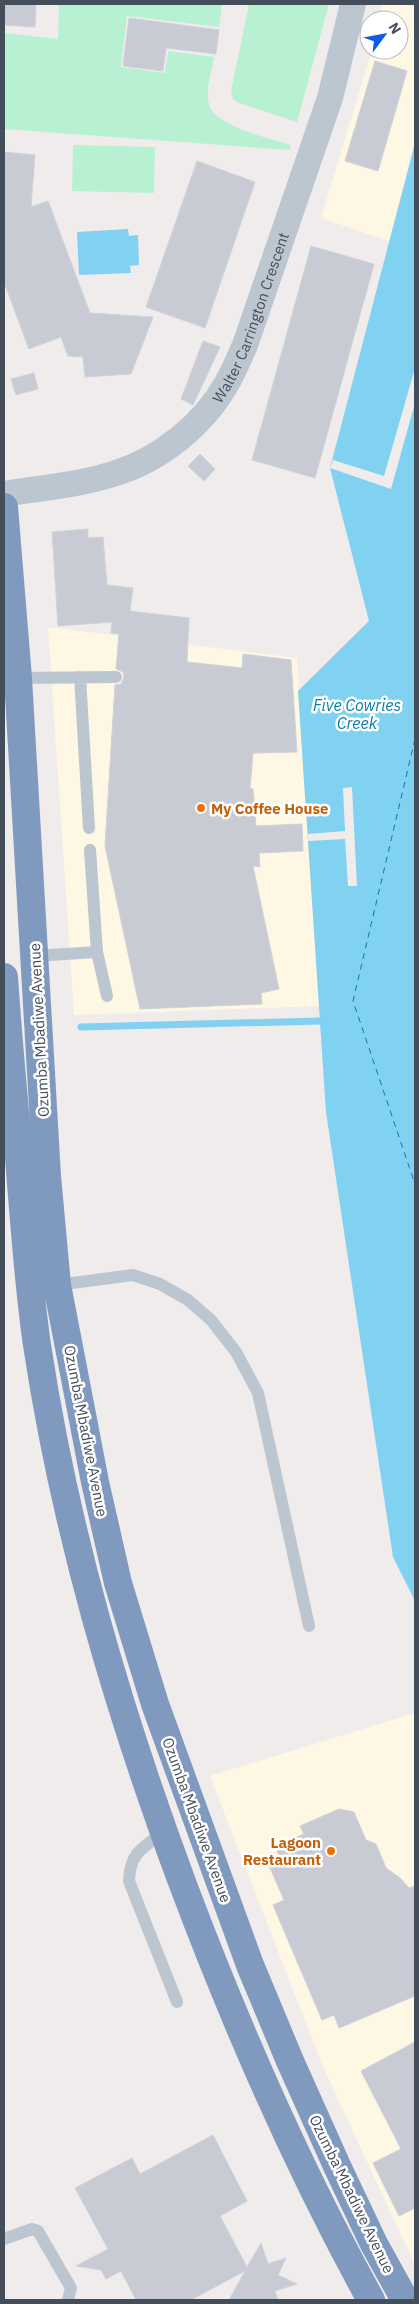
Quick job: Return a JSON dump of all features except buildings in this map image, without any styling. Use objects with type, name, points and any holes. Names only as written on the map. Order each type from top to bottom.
[{"type":"highway","name":"Ozumba Mbadiwe Avenue","points":[[4,507],[18,678],[48,1176],[57,1285],[94,1482],[118,1583],[155,1704],[247,1956],[290,2061],[374,2244],[405,2300]]},
{"type":"highway","name":"Ozumba Mbadiwe Avenue","points":[[4,978],[26,1244],[36,1336],[64,1487],[92,1607],[119,1702],[164,1832],[212,1961],[266,2089],[314,2193],[371,2300]]},
{"type":"street","name":"Walter Carrington Crescent","points":[[4,494],[91,480],[118,473],[147,460],[175,441],[201,418],[227,384],[245,345],[330,98],[353,4]]},
{"type":"lane","points":[[80,677],[89,828]]},
{"type":"lane","points":[[18,678],[116,677]]},
{"type":"lane","points":[[90,850],[97,952],[108,996]]},
{"type":"lane","points":[[34,956],[97,952]]},
{"type":"lane","points":[[57,1285],[133,1275],[160,1284],[188,1300],[211,1320],[236,1352],[258,1393],[308,1626]]},
{"type":"lane","points":[[164,1832],[136,1852],[129,1868],[129,1881],[177,2002]]},
{"type":"lane","points":[[4,2239],[32,2229],[38,2231],[70,2288],[68,2300]]},
{"type":"shaded area","points":[[382,4],[415,4],[415,143],[389,241],[321,218],[369,60],[409,60],[409,10],[380,10]]},
{"type":"shaded area","points":[[48,627],[297,658],[319,1006],[74,1015]]},
{"type":"shaded area","points":[[415,1713],[415,2265],[323,2067],[210,1776]]},
{"type":"green space","points":[[59,4],[222,4],[219,27],[127,16],[121,67],[165,73],[168,51],[214,57],[209,82],[208,101],[215,114],[224,121],[246,131],[291,145],[289,150],[4,129],[4,33],[58,39]]},
{"type":"green space","points":[[249,4],[329,4],[297,122],[239,103],[233,99],[231,91]]},
{"type":"green space","points":[[73,145],[155,147],[154,193],[72,191]]},
{"type":"water","name":"Five Cowries Creek","points":[[415,143],[415,1601],[393,1557],[326,1112],[298,691],[369,621],[330,468]]},
{"type":"water","points":[[128,229],[129,236],[138,235],[139,265],[130,266],[131,273],[79,275],[77,232]]},
{"type":"pier","points":[[415,368],[415,403],[391,489],[330,468],[333,460],[384,476]]},
{"type":"pier","points":[[352,787],[357,886],[348,886],[345,839],[308,841],[308,834],[345,831],[343,788]]},
{"type":"waterway","points":[[81,1027],[320,1021]]},
{"type":"ferry route","points":[[415,739],[353,1001],[415,1184]]},
{"type":"place","name":"My Coffee House","points":[[201,808]]},
{"type":"place","name":"Lagoon Restaurant","points":[[331,1851]]}]
